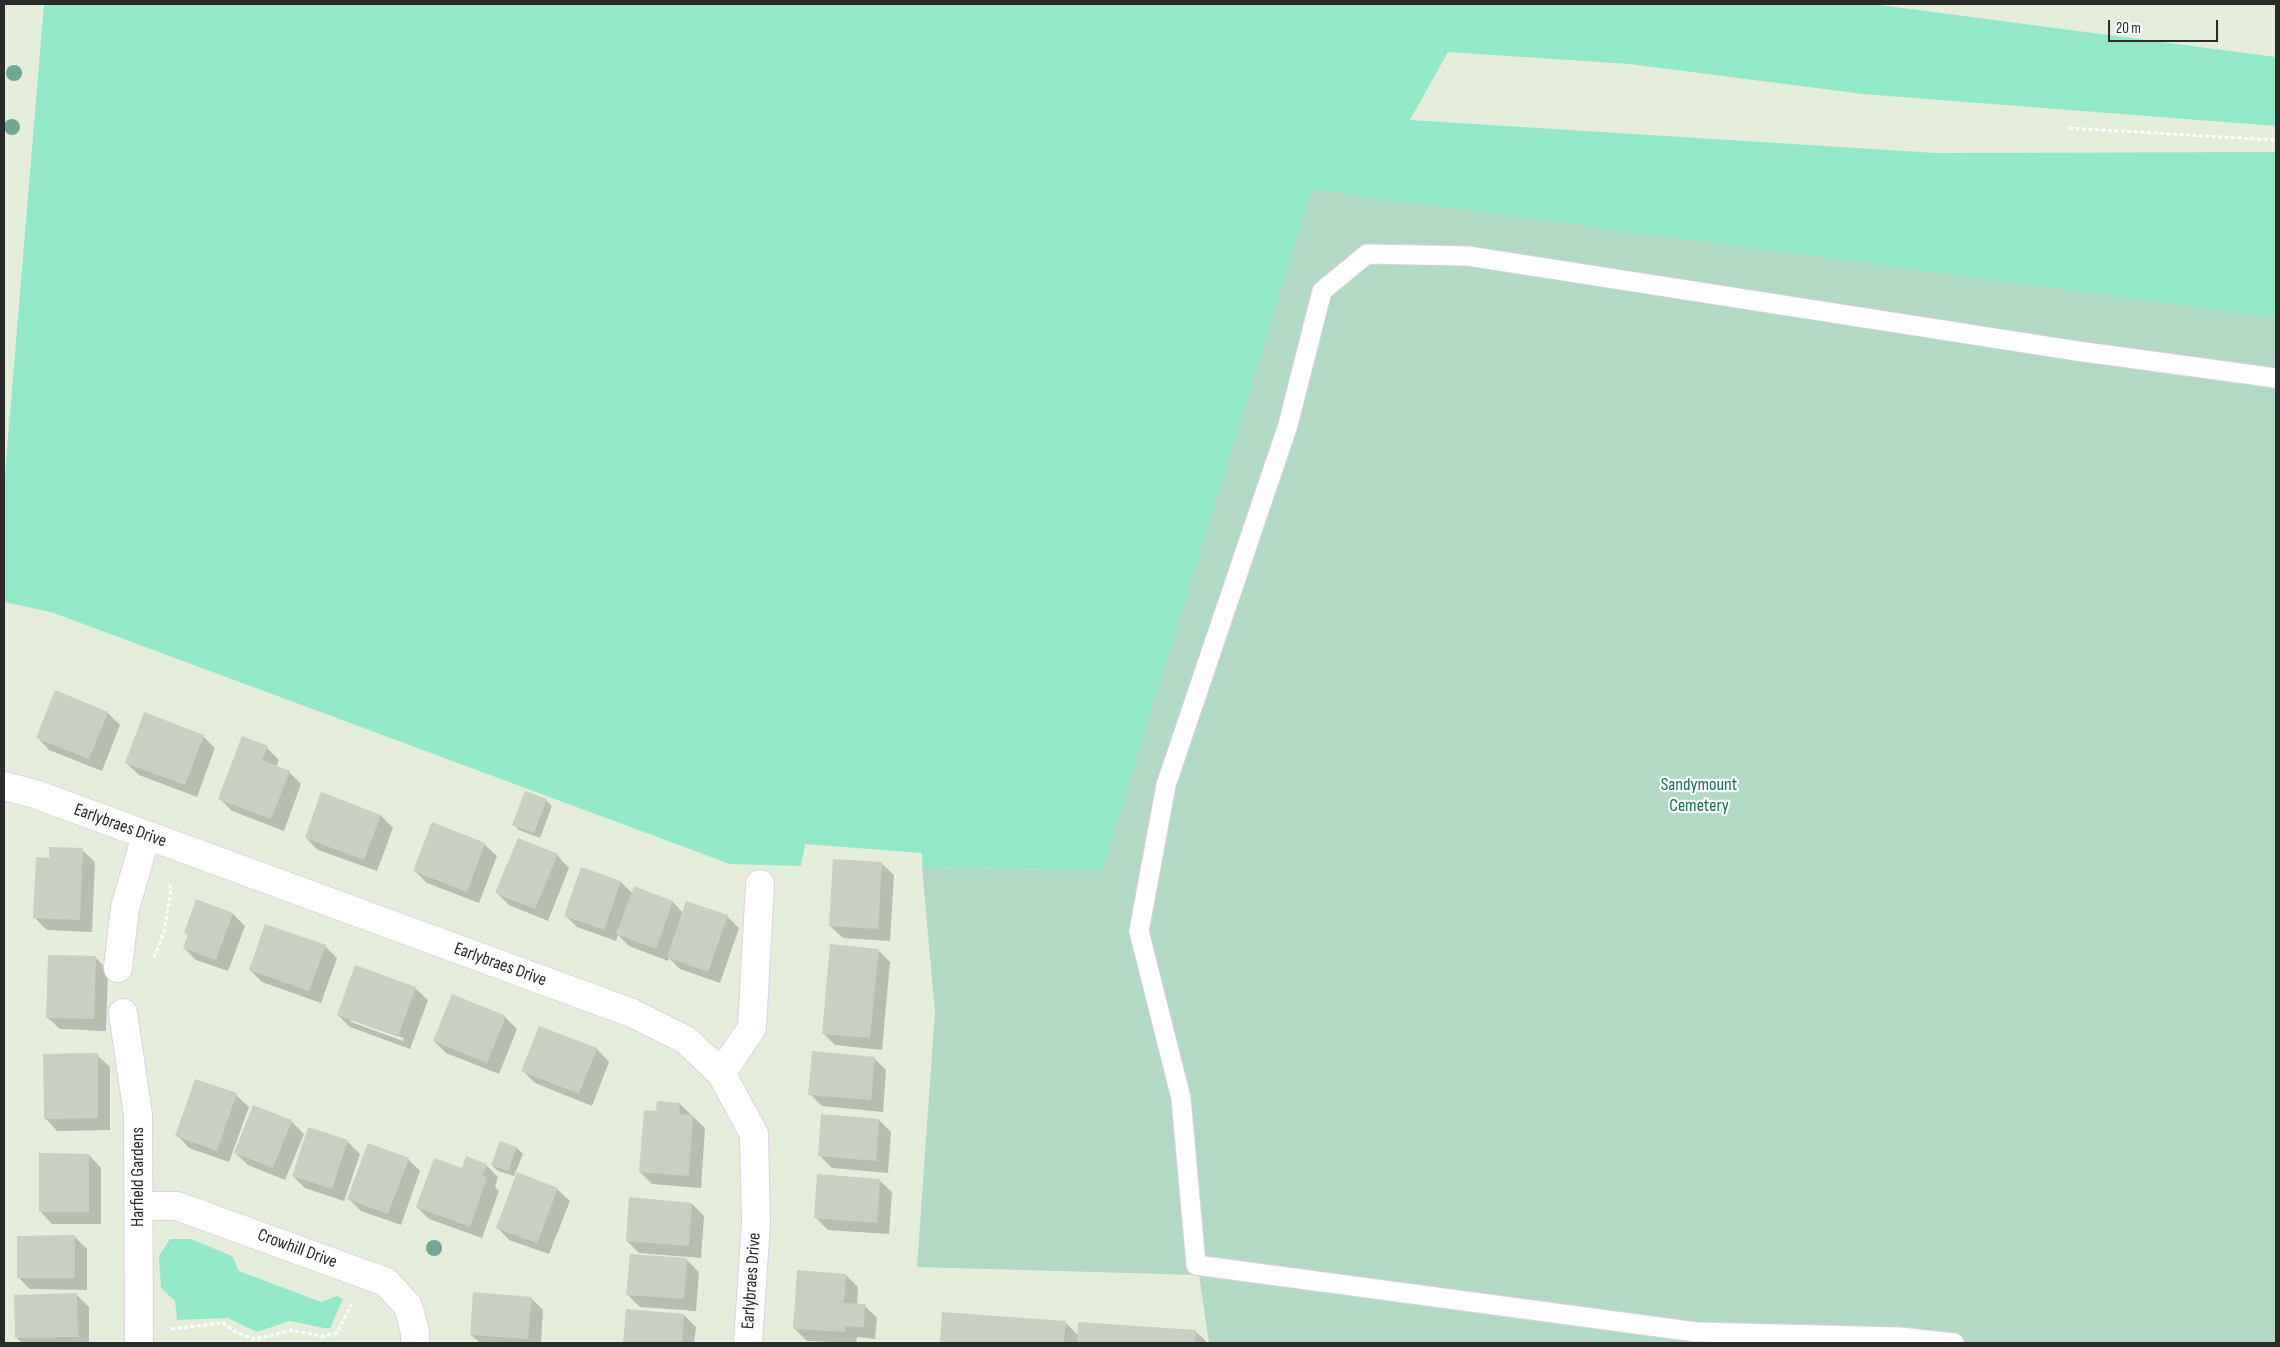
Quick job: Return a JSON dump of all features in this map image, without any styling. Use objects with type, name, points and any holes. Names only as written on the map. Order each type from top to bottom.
[{"type":"street","name":"Earlybraes Drive","points":[[4,786],[35,794],[143,847],[632,1013],[686,1040],[721,1073],[754,1134],[756,1224],[748,1343]]},
{"type":"street","points":[[118,968],[125,908],[143,847]]},
{"type":"street","points":[[721,1073],[752,1028],[760,884]]},
{"type":"street","name":"Harfield Gardens","points":[[123,1013],[138,1115],[139,1334]]},
{"type":"street","name":"Crowhill Drive","points":[[138,1206],[177,1206],[386,1282],[408,1306],[415,1332],[415,1343]]},
{"type":"lane","points":[[1954,1343],[1899,1337],[1696,1332],[1196,1265],[1181,1098],[1139,931],[1166,784],[1288,425],[1322,291],[1367,254],[1468,256],[2077,351],[2276,378]]},
{"type":"path","points":[[2070,128],[2276,140]]},
{"type":"path","points":[[143,847],[170,888],[164,932],[154,958]]},
{"type":"path","points":[[139,1334],[223,1323],[234,1331],[253,1339],[274,1336],[290,1330],[323,1336],[337,1333],[357,1294],[364,1273]]},
{"type":"green space","points":[[44,4],[1872,4],[2276,57],[2276,126],[1863,94],[1629,64],[1448,52],[1410,120],[1936,153],[2276,152],[2276,318],[1312,190],[1102,871],[922,867],[922,853],[805,844],[801,866],[730,864],[51,612],[4,602],[4,486]]},
{"type":"green space","name":"Sandymount Cemetery","points":[[1312,190],[2276,318],[2276,1343],[1209,1343],[1199,1275],[917,1267],[935,1012],[922,867],[1102,871]]},
{"type":"green space","points":[[170,1239],[191,1239],[232,1256],[239,1271],[321,1302],[337,1296],[343,1299],[330,1328],[290,1321],[257,1332],[228,1318],[177,1320],[175,1301],[161,1288],[159,1256]]},
{"type":"building","points":[[55,690],[108,712],[89,759],[36,738]]},
{"type":"building","points":[[144,712],[204,735],[185,785],[125,763]]},
{"type":"building","points":[[242,736],[268,746],[262,760],[290,771],[271,819],[218,799]]},
{"type":"building","points":[[525,791],[547,799],[534,833],[512,825]]},
{"type":"building","points":[[321,792],[381,815],[364,860],[305,838]]},
{"type":"building","points":[[432,822],[485,843],[467,892],[413,871]]},
{"type":"building","points":[[518,838],[558,854],[535,909],[495,893]]},
{"type":"building","points":[[49,847],[83,848],[80,920],[33,918],[36,857],[49,858]]},
{"type":"building","points":[[833,859],[882,862],[878,929],[829,926]]},
{"type":"building","points":[[581,867],[621,881],[604,930],[564,916]]},
{"type":"building","points":[[634,886],[673,901],[656,949],[616,934]]},
{"type":"building","points":[[196,899],[233,913],[216,960],[183,948],[188,934],[184,933]]},
{"type":"building","points":[[686,901],[728,915],[708,972],[667,957]]},
{"type":"building","points":[[265,924],[326,945],[309,991],[249,970]]},
{"type":"building","points":[[830,944],[879,949],[870,1038],[822,1034]]},
{"type":"building","points":[[48,955],[96,956],[94,1019],[46,1018]]},
{"type":"building","points":[[355,965],[416,987],[398,1037],[337,1015]]},
{"type":"building","points":[[452,994],[506,1016],[487,1063],[433,1041]]},
{"type":"building","points":[[539,1026],[597,1048],[579,1094],[521,1071]]},
{"type":"building","points":[[812,1051],[875,1057],[871,1100],[808,1095]]},
{"type":"building","points":[[98,1053],[98,1118],[44,1119],[43,1054]]},
{"type":"building","points":[[195,1079],[237,1093],[217,1151],[175,1136]]},
{"type":"building","points":[[657,1101],[680,1103],[679,1114],[693,1115],[689,1176],[639,1172],[644,1110],[656,1111]]},
{"type":"building","points":[[253,1105],[292,1120],[273,1168],[234,1153]]},
{"type":"building","points":[[821,1114],[879,1119],[876,1161],[818,1156]]},
{"type":"building","points":[[308,1127],[348,1140],[332,1189],[292,1176]]},
{"type":"building","points":[[500,1141],[517,1147],[508,1171],[491,1165]]},
{"type":"building","points":[[368,1143],[409,1158],[388,1214],[347,1199]]},
{"type":"building","points":[[39,1153],[89,1154],[89,1212],[39,1212]]},
{"type":"building","points":[[466,1156],[487,1164],[482,1176],[487,1177],[470,1227],[416,1207],[434,1158],[462,1168]]},
{"type":"building","points":[[517,1172],[558,1188],[537,1243],[496,1228]]},
{"type":"building","points":[[817,1174],[880,1179],[877,1223],[814,1218]]},
{"type":"building","points":[[629,1197],[692,1203],[689,1246],[626,1241]]},
{"type":"building","points":[[75,1235],[75,1278],[17,1278],[17,1236]]},
{"type":"building","points":[[630,1254],[687,1258],[684,1299],[626,1295]]},
{"type":"building","points":[[797,1270],[846,1274],[844,1303],[865,1304],[864,1327],[845,1326],[845,1332],[793,1329]]},
{"type":"building","points":[[473,1292],[532,1297],[528,1339],[470,1335]]},
{"type":"building","points":[[77,1293],[78,1337],[15,1338],[14,1295]]},
{"type":"building","points":[[626,1309],[684,1314],[682,1343],[623,1343]]},
{"type":"building","points":[[942,1312],[1066,1321],[1064,1343],[940,1343]]},
{"type":"building","points":[[1078,1322],[1196,1330],[1195,1343],[1077,1343]]}]
